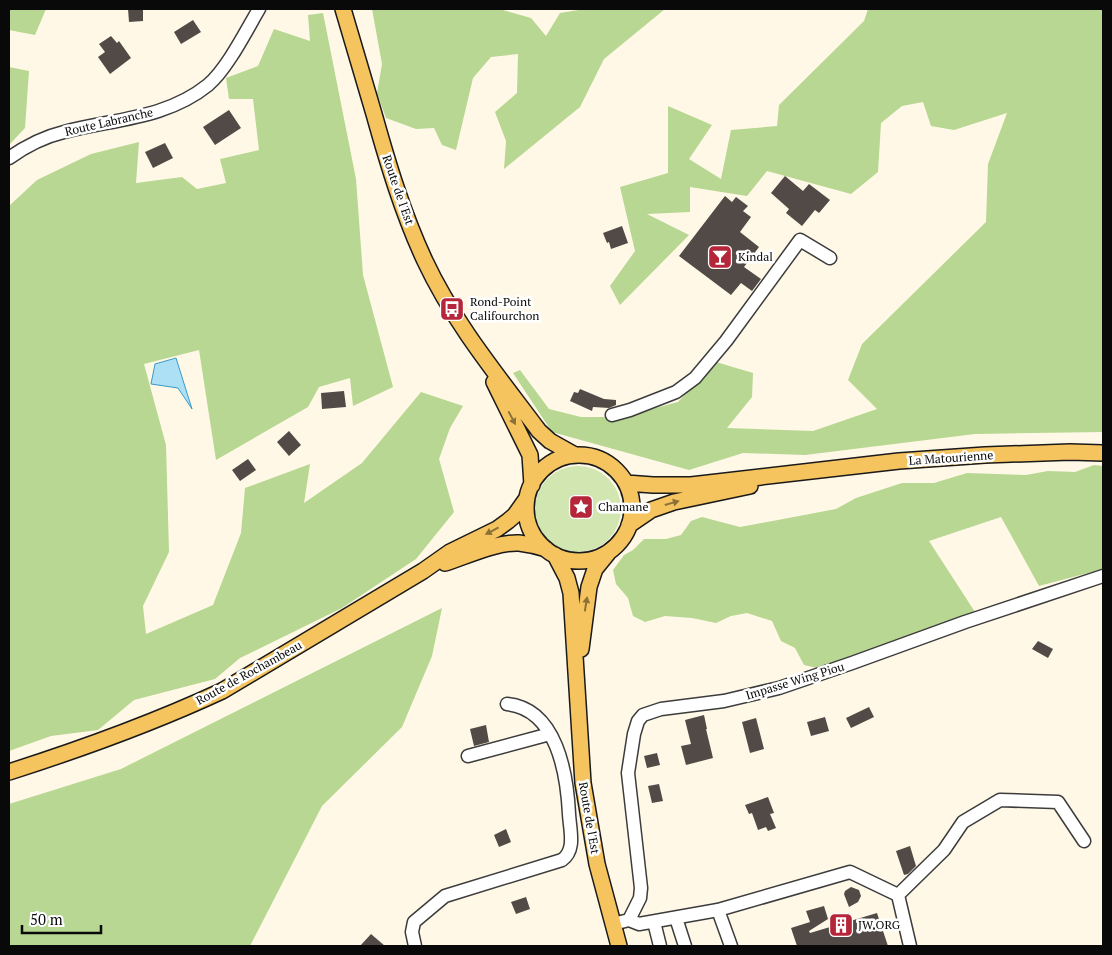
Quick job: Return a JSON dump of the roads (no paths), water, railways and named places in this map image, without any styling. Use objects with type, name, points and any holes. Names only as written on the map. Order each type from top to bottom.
[{"type":"main road","name":"Route de l'Est","points":[[343,9],[387,161],[410,227],[425,262],[483,358],[539,431],[550,441],[574,455]]},
{"type":"main road","name":"Route de l'Est","points":[[483,358],[530,455],[530,492]]},
{"type":"main road","name":"La Matourienne","points":[[626,483],[691,485],[899,461],[1070,452],[1103,453]]},
{"type":"main road","points":[[574,455],[590,456],[604,461],[617,470],[626,483],[631,496],[632,511],[630,525],[622,539],[611,550],[598,557],[584,560],[569,560],[551,552],[537,539],[530,526],[527,512],[530,492],[542,470],[557,460],[574,455]]},
{"type":"main road","name":"La Matourienne","points":[[630,525],[651,510],[674,502],[735,490],[800,473]]},
{"type":"main road","name":"Route de Rochambeau","points":[[9,772],[70,753],[187,707],[222,691],[423,571],[450,552],[508,521],[515,515],[530,492]]},
{"type":"main road","name":"Route de Rochambeau","points":[[423,571],[483,550],[510,544],[530,544],[551,552]]},
{"type":"main road","name":"Route de l'Est","points":[[577,688],[589,586],[595,569],[611,550]]},
{"type":"main road","name":"Route de l'Est","points":[[551,552],[567,578],[571,593],[583,783],[597,864],[619,946]]},
{"type":"street","name":"Route Labranche","points":[[9,158],[30,144],[64,132],[123,121],[181,103],[209,84],[230,57],[259,9]]},
{"type":"street","points":[[612,415],[676,392],[695,378],[726,341],[800,240],[830,258]]},
{"type":"street","name":"Impasse Wing Piou","points":[[629,920],[640,898],[641,888],[628,773],[634,734],[638,721],[643,716],[661,709],[724,701],[779,688],[965,622],[1103,576]]},
{"type":"street","points":[[415,946],[412,932],[414,922],[445,896],[562,860],[569,855],[571,846],[568,787],[556,745],[541,722],[527,709],[507,704]]},
{"type":"street","points":[[468,756],[550,734]]},
{"type":"street","points":[[568,787],[583,783]]},
{"type":"street","points":[[898,895],[944,850],[963,822],[1000,800],[1058,802],[1084,841]]},
{"type":"street","points":[[613,924],[629,920],[640,924],[718,910],[850,872],[898,895]]},
{"type":"street","points":[[898,895],[910,946]]},
{"type":"street","points":[[718,910],[730,946]]},
{"type":"street","points":[[676,918],[685,946]]},
{"type":"street","points":[[654,922],[660,946]]},
{"type":"water","points":[[176,358],[192,409],[178,388],[151,384],[155,364]]},
{"type":"place","name":"Kindal","points":[[720,257]]},
{"type":"place","name":"Rond-Point Califourchon","points":[[452,309]]},
{"type":"place","name":"Chamane","points":[[581,507]]},
{"type":"place","name":"JW.ORG","points":[[841,925]]}]
